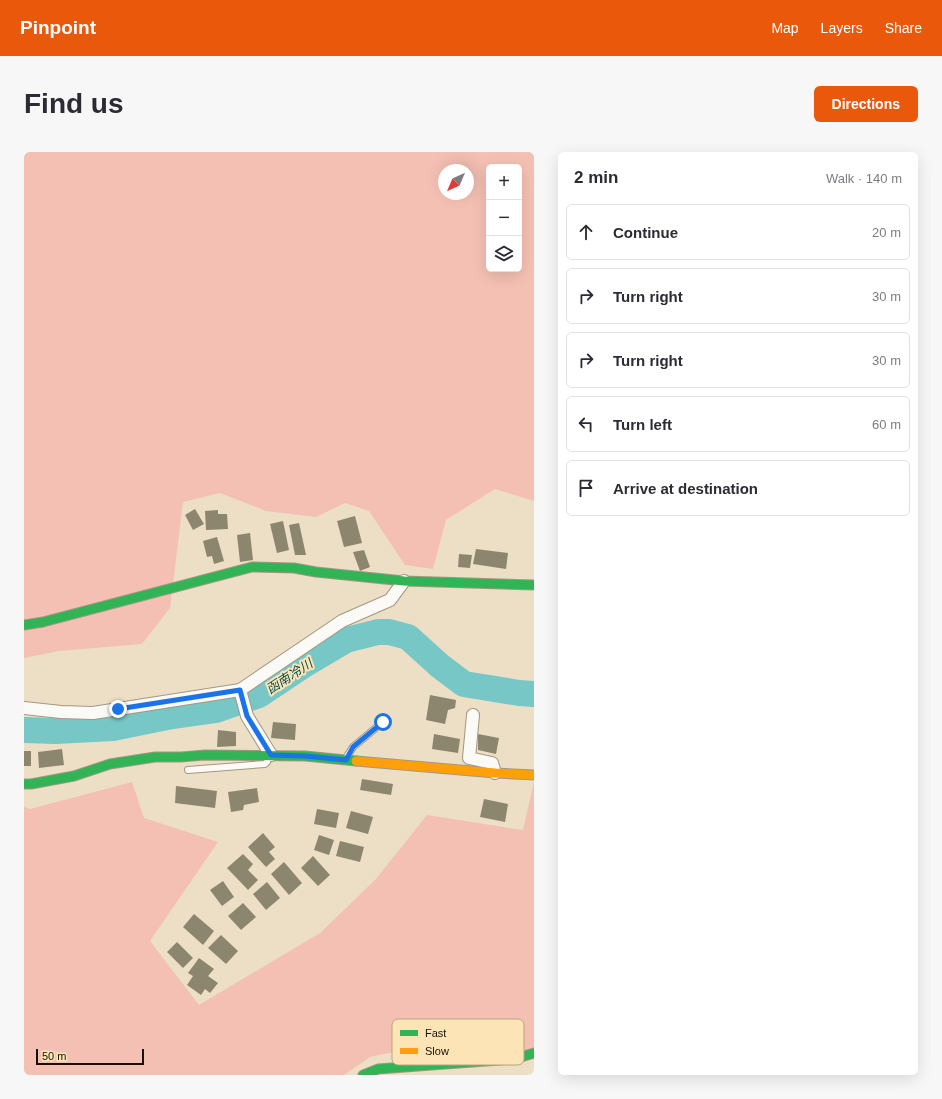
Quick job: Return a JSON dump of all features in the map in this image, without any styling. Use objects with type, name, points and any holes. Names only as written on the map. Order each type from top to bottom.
[{"type":"street","points":[[24,624],[43,622],[252,567],[294,568],[316,572],[404,581],[534,586]]},
{"type":"street","points":[[24,708],[61,712],[93,713],[240,690],[342,621],[390,600],[404,581]]},
{"type":"street","points":[[240,690],[247,716],[271,755]]},
{"type":"street","points":[[473,715],[469,758],[492,763],[495,773]]},
{"type":"street","points":[[24,784],[74,776],[110,764],[155,756],[181,757],[205,755],[305,756],[495,773],[534,775]]},
{"type":"street","points":[[524,1056],[534,1054]]},
{"type":"street","points":[[363,1075],[378,1069],[432,1065]]},
{"type":"lane","points":[[346,760],[353,747],[383,722]]},
{"type":"lane","points":[[188,770],[265,764],[271,755]]},
{"type":"shaded area","points":[[24,152],[534,152],[534,501],[495,489],[446,520],[433,569],[405,565],[369,511],[345,503],[316,517],[266,511],[220,493],[183,502],[170,608],[142,644],[59,651],[24,658]]},
{"type":"shaded area","points":[[534,781],[534,1052],[524,1052],[524,1019],[392,1019],[392,1053],[370,1057],[344,1075],[24,1075],[24,807],[30,809],[132,782],[144,818],[218,842],[150,941],[199,1005],[320,933],[375,880],[427,815],[523,830]]},
{"type":"building","points":[[195,509],[204,524],[193,530],[185,515]]},
{"type":"building","points":[[218,510],[218,514],[227,514],[228,529],[206,530],[205,511]]},
{"type":"building","points":[[355,516],[362,543],[344,547],[337,521]]},
{"type":"building","points":[[283,521],[289,550],[277,553],[270,524]]},
{"type":"building","points":[[299,523],[306,555],[295,555],[289,525]]},
{"type":"building","points":[[250,533],[253,560],[240,562],[237,535]]},
{"type":"building","points":[[217,537],[224,561],[214,564],[212,556],[207,557],[203,541]]},
{"type":"building","points":[[476,549],[508,553],[506,569],[473,564]]},
{"type":"building","points":[[364,550],[370,567],[360,571],[353,552]]},
{"type":"building","points":[[459,554],[472,555],[470,568],[458,567]]},
{"type":"building","points":[[430,695],[456,700],[455,708],[448,710],[445,724],[426,720]]},
{"type":"building","points":[[273,722],[296,724],[295,740],[271,738]]},
{"type":"building","points":[[218,730],[236,732],[236,746],[217,747]]},
{"type":"building","points":[[434,734],[460,739],[458,753],[432,749]]},
{"type":"building","points":[[478,734],[499,738],[496,754],[478,750]]},
{"type":"building","points":[[62,749],[64,765],[39,768],[38,752]]},
{"type":"building","points":[[24,751],[31,751],[31,766],[24,766]]},
{"type":"building","points":[[362,779],[393,784],[391,795],[360,790]]},
{"type":"building","points":[[176,786],[217,791],[215,808],[175,803]]},
{"type":"building","points":[[257,788],[259,802],[244,805],[243,810],[231,812],[228,792]]},
{"type":"building","points":[[484,799],[508,804],[505,822],[480,817]]},
{"type":"building","points":[[317,809],[339,813],[336,828],[314,824]]},
{"type":"building","points":[[351,811],[373,817],[368,834],[346,828]]},
{"type":"building","points":[[263,833],[275,847],[269,852],[275,859],[266,867],[248,847]]},
{"type":"building","points":[[319,835],[334,840],[329,855],[314,850]]},
{"type":"building","points":[[340,841],[364,847],[360,862],[336,856]]},
{"type":"building","points":[[243,854],[253,864],[248,870],[258,880],[248,890],[227,868]]},
{"type":"building","points":[[313,856],[330,875],[318,886],[301,868]]},
{"type":"building","points":[[284,862],[302,883],[289,895],[271,874]]},
{"type":"building","points":[[223,881],[234,897],[222,906],[210,890]]},
{"type":"building","points":[[267,882],[280,898],[266,910],[253,894]]},
{"type":"building","points":[[243,903],[256,917],[241,930],[228,916]]},
{"type":"building","points":[[194,914],[214,931],[203,945],[183,927]]},
{"type":"building","points":[[221,935],[238,951],[226,964],[208,948]]},
{"type":"building","points":[[177,942],[193,958],[183,968],[167,952]]},
{"type":"building","points":[[199,958],[214,969],[208,976],[218,983],[210,993],[205,989],[201,995],[187,985],[193,976],[188,973]]},
{"type":"waterway","name":"函南冷川","points":[[24,730],[55,731],[113,728],[167,717],[216,710],[259,695],[307,663],[346,640],[378,632],[389,632],[408,637],[440,666],[464,684],[534,694]]},
{"type":"traffic: fast","points":[[24,625],[43,622],[252,567],[294,568],[316,572],[404,581],[534,585]]},
{"type":"traffic: fast","points":[[24,784],[74,776],[110,764],[155,757],[205,755],[305,756],[356,761]]},
{"type":"traffic: fast","points":[[524,1056],[534,1053]]},
{"type":"traffic: fast","points":[[363,1075],[378,1069],[432,1065]]},
{"type":"traffic: slow","points":[[356,761],[534,775]]},
{"type":"route","points":[[118,709],[240,690],[247,716],[271,755],[305,756],[346,760],[353,747],[383,722]]}]
